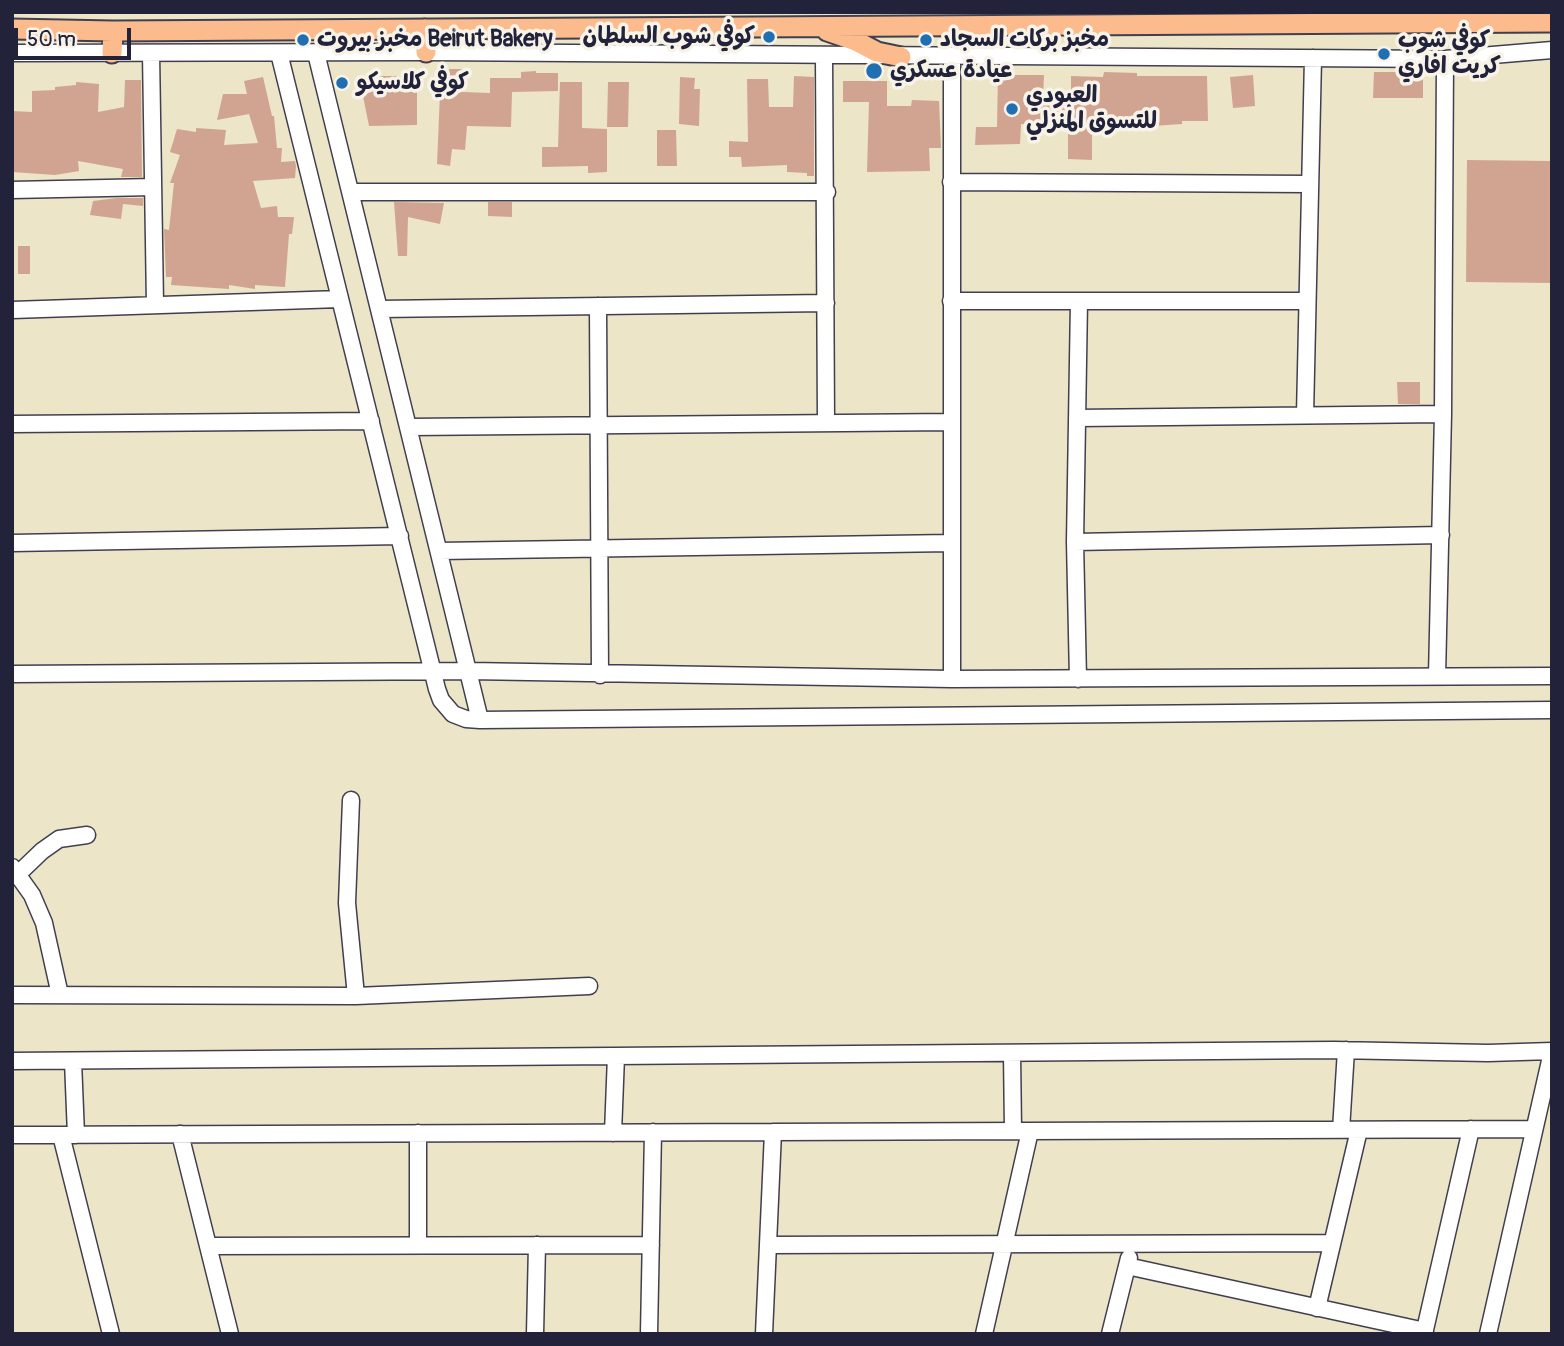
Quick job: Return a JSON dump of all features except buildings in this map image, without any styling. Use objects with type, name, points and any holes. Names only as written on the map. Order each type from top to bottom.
[{"type":"main road","points":[[12,29],[425,29],[642,19],[697,19],[798,26],[1552,22]]},
{"type":"main road","points":[[798,26],[830,31],[877,52],[901,57]]},
{"type":"main road","points":[[425,29],[425,52]]},
{"type":"main road","points":[[112,53],[113,31]]},
{"type":"street","points":[[12,54],[425,52],[1444,59],[1552,50]]},
{"type":"street","points":[[151,53],[155,305]]},
{"type":"street","points":[[279,53],[433,671],[441,700],[453,714],[480,720],[1552,710]]},
{"type":"street","points":[[316,53],[480,720]]},
{"type":"street","points":[[824,56],[827,192],[826,423]]},
{"type":"street","points":[[951,57],[952,679]]},
{"type":"street","points":[[1305,415],[1313,58]]},
{"type":"street","points":[[1437,676],[1443,414],[1444,59]]},
{"type":"street","points":[[951,182],[1310,184]]},
{"type":"street","points":[[12,190],[153,187]]},
{"type":"street","points":[[351,192],[827,192]]},
{"type":"street","points":[[12,310],[340,299]]},
{"type":"street","points":[[951,301],[1307,301]]},
{"type":"street","points":[[1078,679],[1075,542],[1079,301]]},
{"type":"street","points":[[380,309],[826,303]]},
{"type":"street","points":[[598,306],[600,675]]},
{"type":"street","points":[[1077,418],[1443,414]]},
{"type":"street","points":[[12,424],[371,421]]},
{"type":"street","points":[[409,427],[951,422]]},
{"type":"street","points":[[12,543],[400,536]]},
{"type":"street","points":[[1075,542],[1441,536]]},
{"type":"street","points":[[439,551],[950,543]]},
{"type":"street","points":[[12,674],[469,671],[952,679],[1552,676]]},
{"type":"street","points":[[351,800],[346,903],[356,996]]},
{"type":"street","points":[[60,995],[44,923],[32,895],[15,871],[59,839],[87,835]]},
{"type":"street","points":[[12,995],[356,996],[589,986]]},
{"type":"street","points":[[1341,1130],[1346,1050]]},
{"type":"street","points":[[12,1061],[1012,1052],[1552,1051],[1488,1334]]},
{"type":"street","points":[[1012,1052],[1013,1131]]},
{"type":"street","points":[[613,1133],[616,1056]]},
{"type":"street","points":[[73,1061],[69,1135],[111,1334]]},
{"type":"street","points":[[1127,1266],[1424,1332],[1471,1129]]},
{"type":"street","points":[[12,1135],[1535,1129]]},
{"type":"street","points":[[1317,1308],[1359,1130]]},
{"type":"street","points":[[984,1334],[1030,1131]]},
{"type":"street","points":[[649,1334],[653,1132]]},
{"type":"street","points":[[764,1334],[774,1132]]},
{"type":"street","points":[[418,1133],[418,1245]]},
{"type":"street","points":[[180,1134],[230,1334]]},
{"type":"street","points":[[768,1245],[1332,1243]]},
{"type":"street","points":[[1110,1334],[1132,1244]]},
{"type":"street","points":[[535,1334],[537,1245]]},
{"type":"street","points":[[208,1246],[651,1245]]},
{"type":"place","name":"كوفي شوب السلطان","points":[[769,37]]},
{"type":"place","name":"مخبز بيروت Beirut Bakery","points":[[303,40]]},
{"type":"place","name":"مخبز بركات السجاد","points":[[926,40]]},
{"type":"place","name":"كوفي شوب كريت افاري","points":[[1384,54]]},
{"type":"place","name":"عيادة عسكري","points":[[874,71]]},
{"type":"place","name":"كوفي كلاسيكو","points":[[342,83]]},
{"type":"place","name":"العبودي للتسوق المنزلي","points":[[1012,109]]}]
